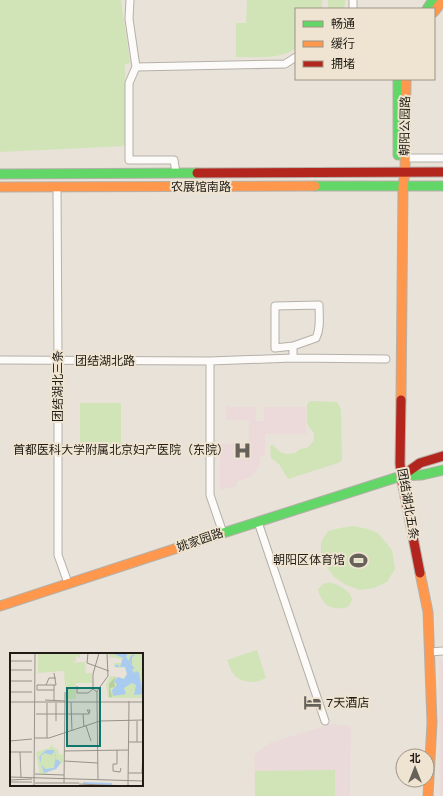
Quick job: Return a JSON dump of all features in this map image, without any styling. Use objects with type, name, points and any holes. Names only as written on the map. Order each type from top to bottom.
[{"type":"street","points":[[130,0],[129,19],[136,67],[129,83],[129,160],[174,160],[176,173]]},
{"type":"street","points":[[427,8],[433,0]]},
{"type":"street","points":[[435,11],[443,0]]},
{"type":"street","points":[[136,67],[285,64],[295,57]]},
{"type":"street","name":"朝阳公园路","points":[[398,80],[401,172]]},
{"type":"street","name":"朝阳公园路","points":[[401,172],[405,158],[406,80]]},
{"type":"street","points":[[405,158],[443,158]]},
{"type":"street","name":"团结湖北五条","points":[[401,172],[403,186],[400,463],[401,476],[428,612],[432,723],[428,796]]},
{"type":"street","name":"农展馆南路","points":[[0,174],[443,172]]},
{"type":"street","name":"农展馆南路","points":[[0,187],[443,186]]},
{"type":"street","name":"团结湖北三条","points":[[57,187],[58,555],[68,583]]},
{"type":"street","points":[[319,305],[319,333],[316,338],[293,346],[275,348],[275,306],[319,305]]},
{"type":"street","points":[[293,346],[293,358]]},
{"type":"street","name":"团结湖北路","points":[[0,360],[210,361],[293,358],[386,359]]},
{"type":"street","points":[[210,361],[210,495],[223,533]]},
{"type":"street","name":"姚家园路","points":[[0,606],[401,476],[420,464],[443,456]]},
{"type":"street","name":"姚家园路","points":[[401,476],[422,475],[443,470]]},
{"type":"street","points":[[258,522],[325,721]]},
{"type":"street","points":[[430,652],[443,651]]},
{"type":"shaded area","name":"首都医科大学附属北京妇产医院（东院）","points":[[226,404],[229,407],[256,407],[256,421],[264,421],[264,407],[306,407],[306,434],[265,434],[265,456],[261,456],[259,467],[254,474],[237,481],[236,486],[220,490],[220,444],[249,443],[249,420],[226,420]]},
{"type":"shaded area","points":[[439,659],[443,659],[443,796],[440,796]]},
{"type":"shaded area","points":[[331,724],[351,726],[350,796],[255,796],[254,755],[270,743]]},
{"type":"green space","points":[[0,0],[121,0],[130,63],[125,64],[126,146],[0,152]]},
{"type":"green space","points":[[247,0],[322,0],[322,8],[295,8],[295,49],[289,52],[267,57],[236,57],[236,23],[246,23]]},
{"type":"green space","points":[[328,0],[345,0],[344,8],[328,8]]},
{"type":"green space","points":[[311,401],[337,402],[341,409],[342,460],[338,463],[288,479],[279,464],[271,458],[270,446],[273,445],[280,452],[286,454],[295,453],[300,449],[307,448],[311,444],[314,440],[314,433],[307,424],[307,404]]},
{"type":"green space","points":[[80,403],[121,403],[121,445],[80,446]]},
{"type":"green space","name":"朝阳区体育馆","points":[[353,526],[378,533],[392,550],[395,569],[387,582],[374,588],[360,590],[346,585],[334,577],[326,566],[321,554],[321,542],[328,531]]},
{"type":"green space","points":[[329,582],[340,586],[349,593],[352,599],[348,607],[333,608],[324,602],[318,589],[323,584]]},
{"type":"green space","points":[[257,650],[266,678],[253,682],[241,680],[235,676],[231,671],[227,660]]},
{"type":"green space","points":[[335,770],[335,796],[255,796],[255,771]]},
{"type":"traffic: fast","points":[[428,8],[433,0]]},
{"type":"traffic: fast","points":[[398,80],[398,155]]},
{"type":"traffic: fast","points":[[0,174],[197,173]]},
{"type":"traffic: fast","points":[[315,186],[443,186]]},
{"type":"traffic: fast","points":[[220,534],[401,476],[422,475],[443,470]]},
{"type":"traffic: slow","points":[[435,11],[443,0]]},
{"type":"traffic: slow","points":[[401,400],[403,186],[405,172],[406,80]]},
{"type":"traffic: slow","points":[[0,187],[315,186]]},
{"type":"traffic: slow","points":[[0,606],[220,534]]},
{"type":"traffic: slow","points":[[420,573],[428,612],[432,723],[428,796]]},
{"type":"traffic: jam","points":[[197,173],[443,172]]},
{"type":"traffic: jam","points":[[401,400],[401,476],[420,573]]},
{"type":"traffic: jam","points":[[402,476],[420,463],[443,456]]},
{"type":"place","name":"首都医科大学附属北京妇产医院（东院）","points":[[242,450]]},
{"type":"place","name":"朝阳区体育馆","points":[[358,560]]},
{"type":"place","name":"7天酒店","points":[[313,703]]}]
